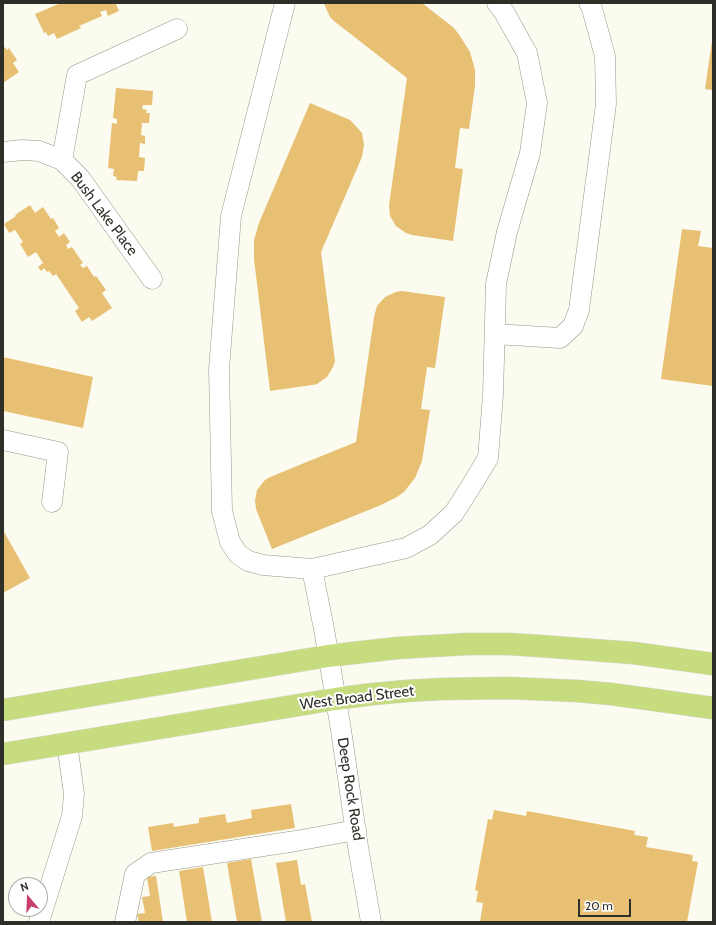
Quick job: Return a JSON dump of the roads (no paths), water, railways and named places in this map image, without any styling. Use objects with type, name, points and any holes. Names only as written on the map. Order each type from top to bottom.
[{"type":"main road","points":[[3,710],[328,656],[397,648],[467,644],[509,644],[607,651],[713,664]]},
{"type":"main road","name":"West Broad Street","points":[[3,754],[336,699],[373,694],[434,690],[509,688],[577,691],[611,694],[713,708]]},
{"type":"street","points":[[285,3],[231,216],[219,369],[222,511],[230,542],[238,554],[248,560],[262,565],[312,569],[406,548],[430,535],[454,513],[488,458],[495,334],[496,284],[507,232],[530,153],[537,103],[526,53],[504,12],[497,3]]},
{"type":"street","points":[[495,334],[560,338],[573,326],[579,310],[606,104],[606,56],[590,3]]},
{"type":"street","points":[[62,160],[78,75],[177,29]]},
{"type":"street","name":"Bush Lake Place","points":[[3,152],[22,150],[39,151],[62,160],[80,178],[152,279]]},
{"type":"street","points":[[3,440],[58,452],[52,502]]},
{"type":"street","name":"Deep Rock Road","points":[[312,569],[336,699],[371,922]]},
{"type":"street","points":[[39,922],[72,816],[74,794],[67,744]]},
{"type":"street","points":[[125,922],[135,874],[151,862],[296,841],[356,830]]}]
